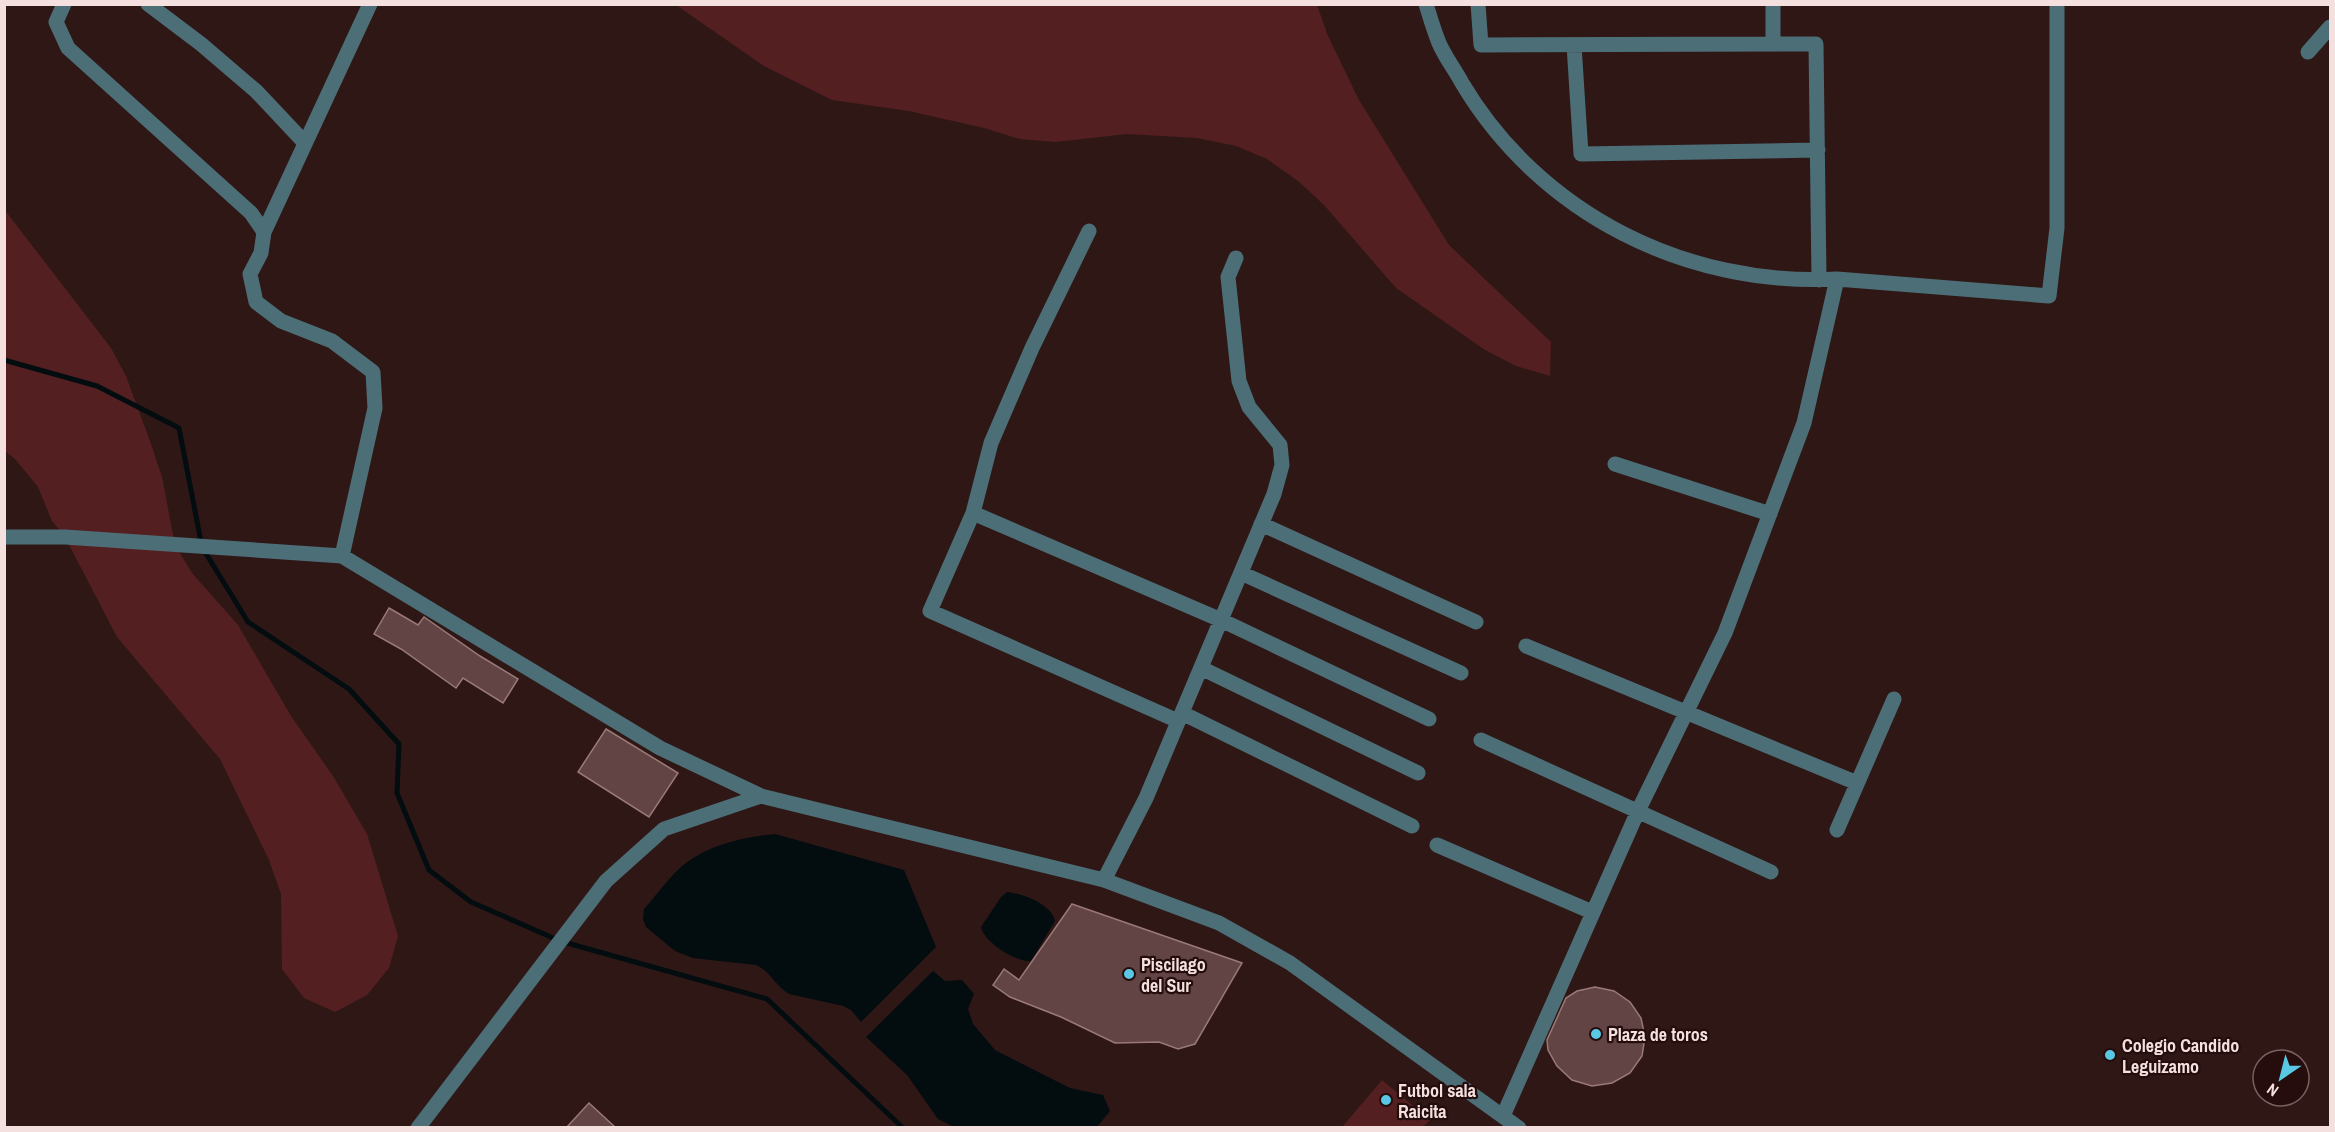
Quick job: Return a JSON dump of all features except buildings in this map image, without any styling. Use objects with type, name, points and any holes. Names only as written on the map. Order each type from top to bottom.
[{"type":"street","points":[[64,4],[56,22],[68,48],[252,213],[264,232]]},
{"type":"street","points":[[148,4],[201,44],[256,91],[305,143]]},
{"type":"street","points":[[342,556],[375,408],[373,372],[332,341],[281,321],[256,302],[250,274],[261,253],[264,232],[370,4]]},
{"type":"street","points":[[1426,4],[1440,44],[1480,112],[1532,172],[1595,220],[1666,255],[1743,275],[1838,279],[2049,296],[2057,228],[2057,4]]},
{"type":"street","points":[[1478,4],[1481,45],[1816,44],[1820,280]]},
{"type":"street","points":[[1773,4],[1773,44]]},
{"type":"street","points":[[2308,52],[2331,27]]},
{"type":"street","points":[[1574,45],[1581,154],[1818,150]]},
{"type":"street","points":[[1089,231],[1032,348],[991,443],[973,513],[930,611],[1180,717],[1412,826]]},
{"type":"street","points":[[1104,880],[1146,798],[1262,524],[1282,465],[1280,445],[1249,407],[1239,381],[1228,277],[1236,258]]},
{"type":"street","points":[[1503,1116],[1638,811],[1725,633],[1804,423],[1838,279]]},
{"type":"street","points":[[1615,464],[1770,514]]},
{"type":"street","points":[[973,513],[1221,620],[1429,718]]},
{"type":"street","points":[[1262,524],[1476,622]]},
{"type":"street","points":[[4,537],[65,537],[342,556],[660,748],[761,796],[1104,880],[1219,923],[1290,963],[1520,1128]]},
{"type":"street","points":[[1240,573],[1461,673]]},
{"type":"street","points":[[1526,645],[1857,783]]},
{"type":"street","points":[[1201,668],[1418,773]]},
{"type":"street","points":[[1837,830],[1894,699]]},
{"type":"street","points":[[1481,740],[1771,872]]},
{"type":"street","points":[[418,1128],[606,882],[664,829],[761,796]]},
{"type":"street","points":[[1437,845],[1592,912]]},
{"type":"shaded area","points":[[676,5],[1317,5],[1328,36],[1359,100],[1449,245],[1551,342],[1550,376],[1516,366],[1485,350],[1396,288],[1324,205],[1298,181],[1267,159],[1236,146],[1197,138],[1127,134],[1055,142],[1020,139],[984,128],[909,111],[832,100],[764,66]]},
{"type":"shaded area","points":[[4,209],[111,348],[126,376],[162,477],[175,545],[192,573],[238,625],[291,716],[333,776],[367,834],[398,936],[389,968],[367,995],[335,1012],[304,998],[282,969],[281,894],[269,860],[220,759],[117,637],[65,537],[52,521],[38,487],[15,459],[5,451]]},
{"type":"shaded area","points":[[775,834],[904,870],[936,947],[861,1022],[851,1010],[843,1006],[789,994],[756,965],[693,958],[675,951],[646,927],[643,919],[644,909],[686,863],[717,846]]},
{"type":"shaded area","points":[[1007,892],[1036,900],[1053,915],[1055,921],[1031,961],[1009,955],[994,945],[983,933],[981,927],[1001,897]]},
{"type":"shaded area","points":[[933,971],[945,981],[962,980],[974,994],[968,1009],[973,1024],[995,1050],[1070,1088],[1103,1095],[1110,1111],[1097,1127],[954,1127],[938,1119],[907,1075],[866,1037]]},
{"type":"shaded area","name":"Futbol sala Raicita","points":[[1382,1080],[1430,1120],[1423,1127],[1342,1127]]},
{"type":"waterway","points":[[4,360],[97,386],[179,428],[202,547],[248,622],[349,689],[399,744],[397,793],[429,870],[471,902],[560,941],[767,999],[903,1128]]},
{"type":"place","name":"Piscilago del Sur","points":[[1129,974]]},
{"type":"place","name":"Plaza de toros","points":[[1596,1034]]},
{"type":"place","name":"Colegio Candido Leguizamo","points":[[2110,1055]]},
{"type":"place","name":"Futbol sala Raicita","points":[[1386,1100]]}]
